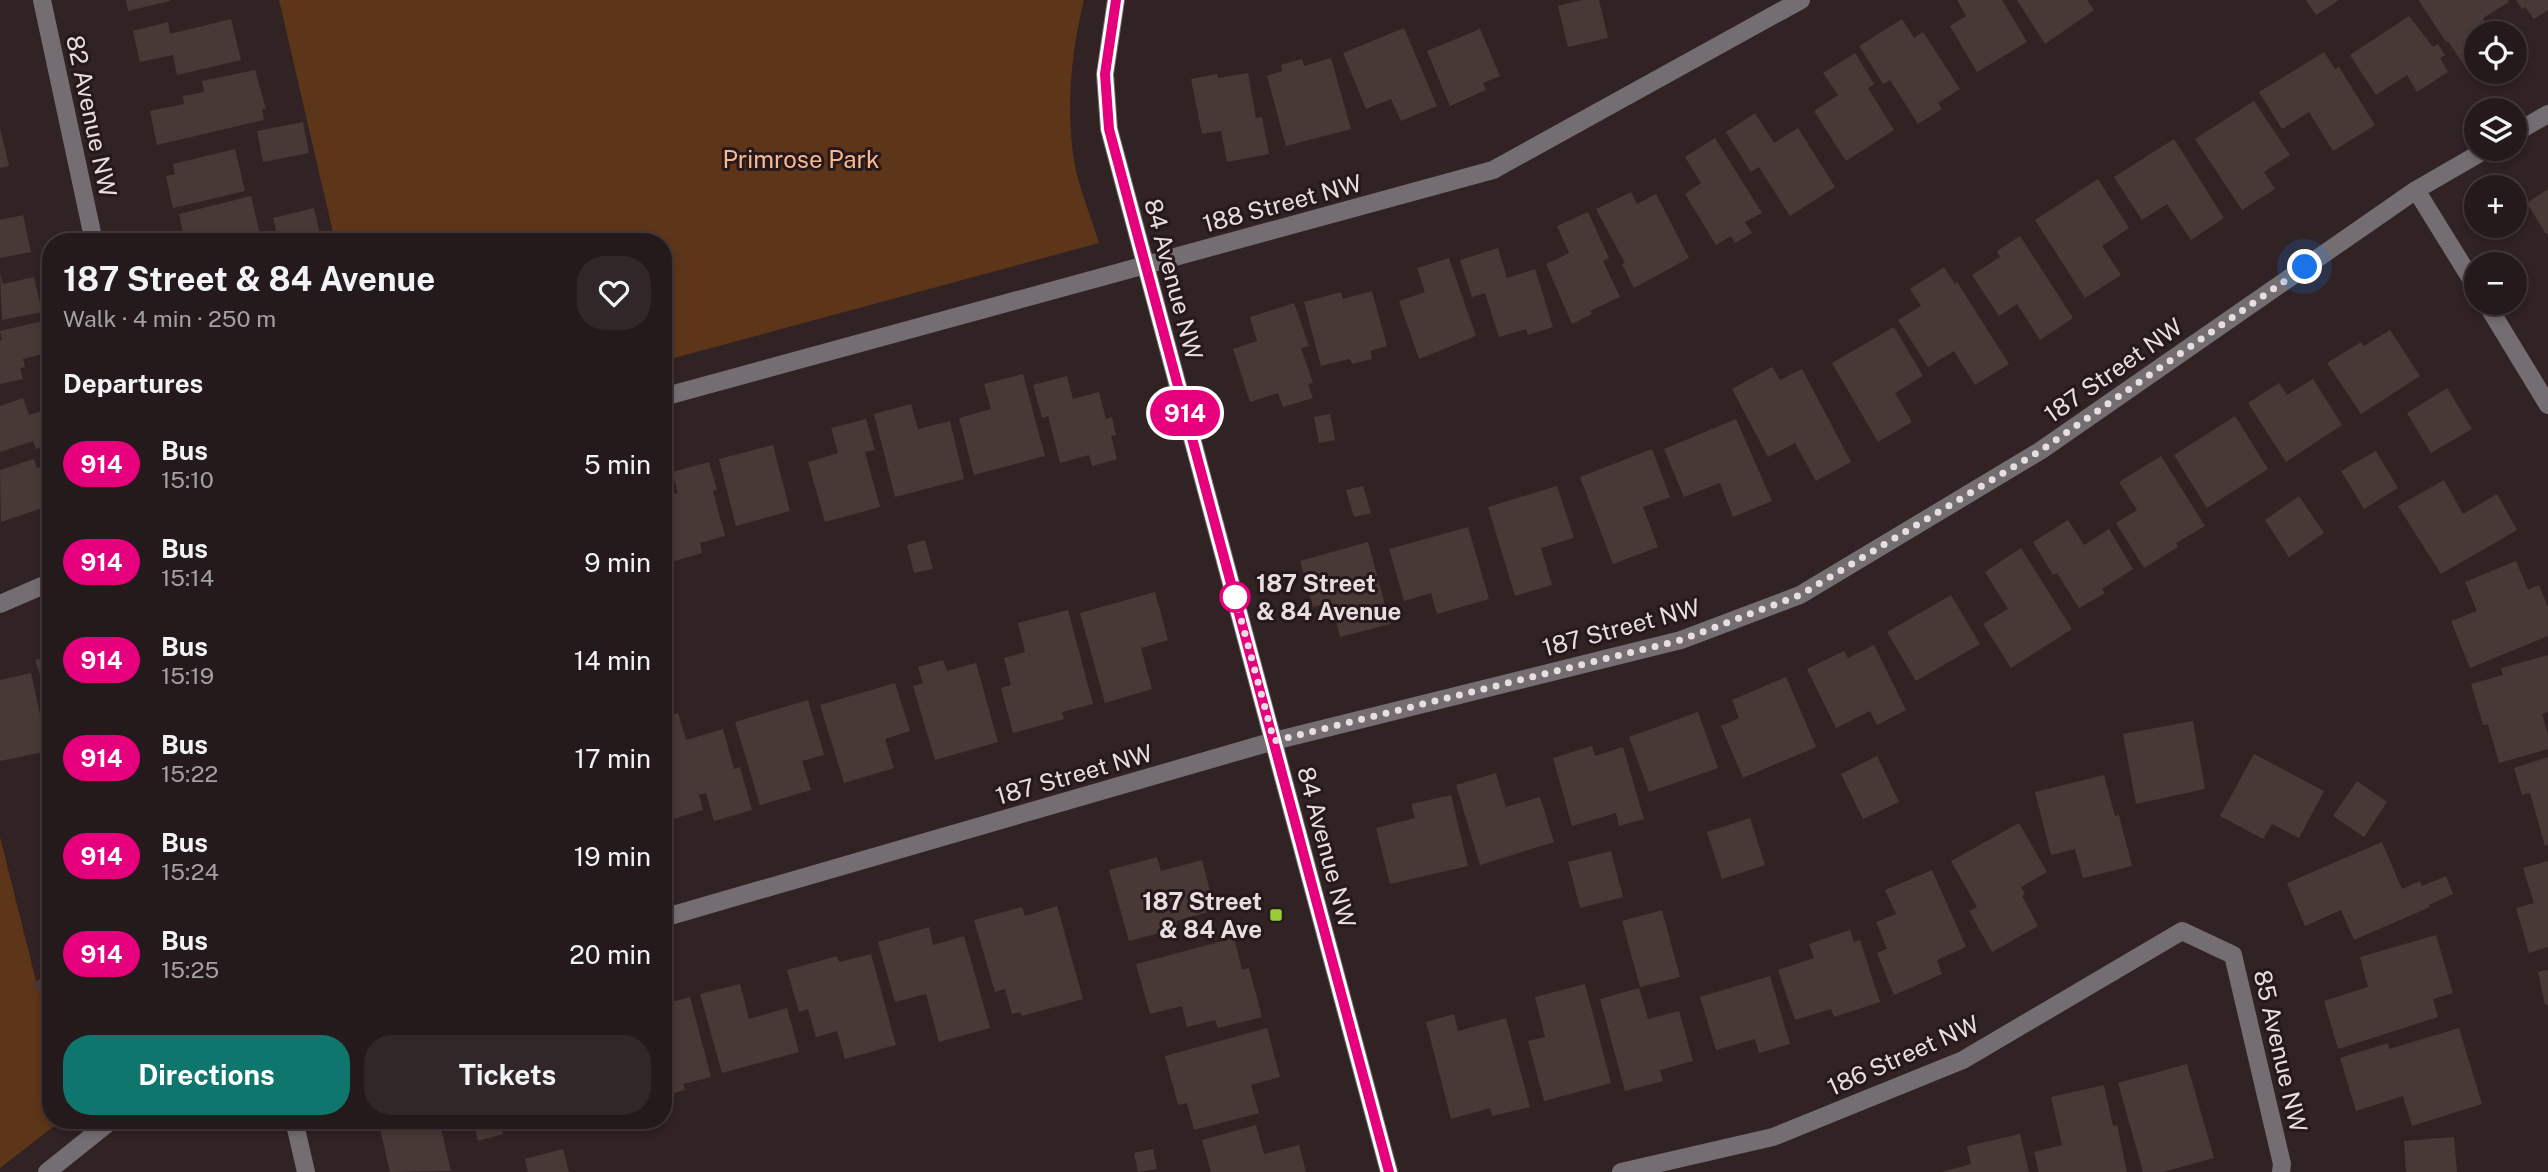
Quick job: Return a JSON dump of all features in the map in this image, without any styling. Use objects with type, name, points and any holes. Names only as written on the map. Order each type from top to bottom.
[{"type":"street","name":"82 Avenue NW","points":[[41,0],[92,233]]},
{"type":"street","name":"84 Avenue NW","points":[[1116,0],[1105,74],[1109,129],[1389,1172]]},
{"type":"street","name":"188 Street NW","points":[[672,395],[1493,170],[1801,0]]},
{"type":"street","points":[[2527,126],[2548,114]]},
{"type":"street","name":"187 Street NW","points":[[672,915],[1274,741],[1681,640],[1800,595],[2040,451],[2416,190],[2466,161]]},
{"type":"street","points":[[2416,190],[2464,268]]},
{"type":"street","points":[[2493,315],[2548,405]]},
{"type":"street","points":[[0,604],[42,586]]},
{"type":"street","name":"186 Street NW","points":[[1622,1172],[1773,1137],[1963,1060],[2182,931]]},
{"type":"street","name":"85 Avenue NW","points":[[2182,931],[2233,955],[2282,1164],[2281,1172]]},
{"type":"street","points":[[47,1172],[101,1129]]},
{"type":"street","points":[[296,1129],[306,1172]]},
{"type":"green space","name":"Primrose Park","points":[[279,0],[1084,0],[1071,80],[1070,120],[1074,161],[1099,243],[672,359],[672,233],[333,233]]},
{"type":"green space","points":[[0,837],[42,1005],[42,1129],[50,1129],[0,1168]]},
{"type":"building","points":[[126,0],[170,0],[170,1],[128,11]]},
{"type":"building","points":[[1582,0],[1599,0],[1608,38],[1568,47],[1558,6]]},
{"type":"building","points":[[1957,0],[2002,0],[2027,42],[1977,72],[1950,26],[1966,16]]},
{"type":"building","points":[[2017,0],[2087,0],[2094,10],[2045,44]]},
{"type":"building","points":[[2306,0],[2339,0],[2316,15]]},
{"type":"building","points":[[2516,0],[2548,0],[2548,10],[2534,19]]},
{"type":"building","points":[[2419,1],[2509,2],[2483,18],[2485,21],[2464,21],[2464,65]]},
{"type":"building","points":[[2409,16],[2433,47],[2438,44],[2445,55],[2440,58],[2448,72],[2417,92],[2407,75],[2376,95],[2350,55]]},
{"type":"building","points":[[231,19],[241,60],[177,75],[173,55],[140,62],[133,31],[168,22],[170,34]]},
{"type":"building","points":[[1902,19],[1914,38],[1923,32],[1960,89],[1938,103],[1942,109],[1918,124],[1890,80],[1883,84],[1859,46]]},
{"type":"building","points":[[1404,28],[1437,106],[1401,121],[1391,99],[1366,109],[1343,53]]},
{"type":"building","points":[[1480,29],[1500,76],[1483,83],[1486,90],[1450,106],[1427,51]]},
{"type":"building","points":[[2324,52],[2335,69],[2339,67],[2375,125],[2333,151],[2309,112],[2282,129],[2259,92]]},
{"type":"building","points":[[1855,53],[1874,84],[1868,88],[1894,130],[1846,161],[1814,111],[1838,95],[1823,73]]},
{"type":"building","points":[[1331,58],[1351,129],[1286,146],[1267,76],[1282,71],[1281,65],[1302,59],[1304,66]]},
{"type":"building","points":[[255,70],[266,109],[262,109],[264,120],[157,145],[150,111],[184,104],[183,96],[204,92],[202,81]]},
{"type":"building","points":[[1248,73],[1256,118],[1262,117],[1269,154],[1227,162],[1221,131],[1202,134],[1191,79],[1217,74],[1218,78]]},
{"type":"building","points":[[2254,101],[2290,155],[2264,172],[2275,189],[2242,210],[2195,139]]},
{"type":"building","points":[[1755,113],[1774,143],[1798,128],[1835,187],[1790,216],[1759,167],[1751,172],[1726,132]]},
{"type":"building","points":[[303,122],[309,153],[263,162],[257,131]]},
{"type":"building","points":[[0,128],[9,166],[0,168]]},
{"type":"building","points":[[1715,138],[1762,213],[1745,222],[1752,233],[1735,243],[1731,236],[1716,245],[1685,194],[1701,183],[1685,157]]},
{"type":"building","points":[[2174,139],[2224,218],[2191,240],[2167,204],[2142,220],[2114,177]]},
{"type":"building","points":[[235,149],[245,191],[173,208],[166,176],[175,174],[173,164]]},
{"type":"building","points":[[2098,179],[2129,228],[2102,246],[2121,275],[2085,298],[2035,220]]},
{"type":"building","points":[[2548,189],[2548,233],[2546,234],[2527,203]]},
{"type":"building","points":[[1631,192],[1637,204],[1656,194],[1689,258],[1634,288],[1622,264],[1625,263],[1596,209]]},
{"type":"building","points":[[251,196],[260,233],[183,233],[179,214]]},
{"type":"building","points":[[314,208],[320,233],[277,233],[273,218]]},
{"type":"building","points":[[1588,212],[1609,258],[1603,261],[1620,297],[1590,311],[1592,314],[1572,324],[1546,264],[1569,253],[1557,226]]},
{"type":"building","points":[[23,215],[31,252],[0,258],[0,220]]},
{"type":"building","points":[[2020,236],[2073,318],[2040,340],[2017,304],[1999,316],[1972,275],[2000,257],[1997,251]]},
{"type":"building","points":[[1498,248],[1507,278],[1535,269],[1553,327],[1528,335],[1526,329],[1499,337],[1485,293],[1472,297],[1460,260]]},
{"type":"building","points":[[1449,258],[1476,336],[1419,359],[1399,301],[1425,292],[1417,268]]},
{"type":"building","points":[[1944,267],[1955,284],[1957,282],[2009,364],[1975,385],[1954,351],[1928,367],[1898,320],[1921,306],[1910,289]]},
{"type":"building","points":[[0,273],[3,284],[34,277],[42,312],[2,320]]},
{"type":"building","points":[[1372,291],[1387,346],[1370,351],[1372,359],[1352,364],[1350,359],[1321,366],[1304,302],[1341,292],[1343,299]]},
{"type":"building","points":[[1294,303],[1309,346],[1301,348],[1313,383],[1308,384],[1313,398],[1283,407],[1278,393],[1250,402],[1233,349],[1257,341],[1250,317]]},
{"type":"building","points":[[42,321],[42,354],[23,359],[25,367],[20,368],[23,379],[0,384],[0,331]]},
{"type":"building","points":[[1894,327],[1923,376],[1895,393],[1912,422],[1878,442],[1832,363]]},
{"type":"building","points":[[2390,330],[2420,376],[2361,414],[2327,363],[2361,342],[2364,346]]},
{"type":"building","points":[[1772,367],[1780,380],[1802,369],[1851,462],[1816,481],[1795,443],[1768,457],[1732,389]]},
{"type":"building","points":[[1023,374],[1045,456],[974,475],[959,418],[991,409],[984,384]]},
{"type":"building","points":[[1067,376],[1073,399],[1099,392],[1106,419],[1112,417],[1116,435],[1111,436],[1117,459],[1092,466],[1089,455],[1060,463],[1048,416],[1042,418],[1033,385]]},
{"type":"building","points":[[2313,379],[2342,425],[2286,462],[2248,403],[2279,383],[2287,395]]},
{"type":"building","points":[[2447,388],[2472,429],[2431,453],[2407,413]]},
{"type":"building","points":[[23,398],[29,415],[42,411],[42,447],[36,449],[33,441],[0,452],[0,406]]},
{"type":"building","points":[[911,404],[918,429],[950,421],[964,479],[895,497],[874,414]]},
{"type":"building","points":[[1330,414],[1335,440],[1319,443],[1314,417]]},
{"type":"building","points":[[2235,416],[2268,469],[2207,508],[2174,455]]},
{"type":"building","points":[[866,419],[875,450],[865,452],[880,507],[825,522],[808,462],[838,453],[831,428]]},
{"type":"building","points":[[1736,419],[1772,501],[1733,517],[1720,483],[1684,497],[1664,449]]},
{"type":"building","points":[[773,445],[790,511],[736,526],[719,459]]},
{"type":"building","points":[[1652,449],[1670,497],[1643,507],[1658,547],[1613,564],[1580,477]]},
{"type":"building","points":[[2376,451],[2398,488],[2364,509],[2341,471]]},
{"type":"building","points":[[2161,456],[2205,526],[2176,543],[2178,547],[2144,568],[2116,523],[2137,510],[2119,482]]},
{"type":"building","points":[[34,459],[37,468],[42,466],[42,508],[1,522],[0,470]]},
{"type":"building","points":[[709,462],[717,490],[713,491],[725,536],[700,543],[702,553],[672,562],[672,495],[678,493],[672,472]]},
{"type":"building","points":[[2444,480],[2463,514],[2497,494],[2517,530],[2441,574],[2398,506]]},
{"type":"building","points":[[1363,486],[1371,513],[1354,517],[1346,490]]},
{"type":"building","points":[[1557,486],[1574,538],[1541,548],[1552,585],[1515,596],[1488,507]]},
{"type":"building","points":[[2299,496],[2324,533],[2289,557],[2265,520]]},
{"type":"building","points":[[2068,520],[2084,545],[2109,529],[2133,569],[2102,589],[2105,593],[2079,608],[2057,573],[2053,575],[2033,542]]},
{"type":"building","points":[[1468,527],[1489,599],[1437,614],[1431,593],[1404,601],[1389,549]]},
{"type":"building","points":[[925,540],[933,569],[914,573],[907,545]]},
{"type":"building","points":[[1368,542],[1390,624],[1340,637],[1331,602],[1313,607],[1300,561]]},
{"type":"building","points":[[2021,548],[2072,629],[2011,668],[1983,624],[2008,609],[1985,572]]},
{"type":"building","points":[[2516,561],[2528,590],[2539,585],[2548,607],[2548,636],[2470,668],[2451,621],[2477,611],[2465,582]]},
{"type":"building","points":[[1155,592],[1168,640],[1141,648],[1152,689],[1105,703],[1080,613]]},
{"type":"building","points":[[1951,595],[1980,644],[1916,681],[1887,632]]},
{"type":"building","points":[[1068,610],[1093,704],[1062,712],[1064,719],[1013,733],[1001,688],[1011,685],[1004,658],[1025,652],[1018,623]]},
{"type":"building","points":[[1874,645],[1906,710],[1877,725],[1870,711],[1836,728],[1807,669],[1844,651],[1848,658]]},
{"type":"building","points":[[2548,655],[2548,712],[2542,714],[2548,734],[2548,749],[2499,763],[2488,724],[2483,725],[2471,684],[2503,675],[2501,668]]},
{"type":"building","points":[[42,658],[42,681],[35,660]]},
{"type":"building","points":[[943,660],[947,671],[976,663],[998,742],[935,760],[913,686],[923,683],[918,667]]},
{"type":"building","points":[[31,673],[42,723],[42,752],[0,761],[0,680]]},
{"type":"building","points":[[1786,677],[1816,747],[1743,778],[1721,726],[1739,718],[1732,700]]},
{"type":"building","points":[[895,683],[910,731],[885,739],[894,768],[844,783],[820,705]]},
{"type":"building","points":[[808,700],[824,755],[802,761],[811,790],[760,805],[735,722]]},
{"type":"building","points":[[1698,712],[1718,768],[1649,792],[1629,737]]},
{"type":"building","points":[[678,713],[686,740],[723,729],[734,769],[740,767],[752,810],[714,821],[706,793],[699,795],[703,810],[673,819],[672,715]]},
{"type":"building","points":[[2193,721],[2205,789],[2136,804],[2123,734]]},
{"type":"building","points":[[1592,746],[1595,756],[1623,747],[1644,819],[1619,826],[1616,813],[1572,826],[1553,758]]},
{"type":"building","points":[[2254,754],[2324,791],[2299,838],[2272,824],[2263,839],[2220,816]]},
{"type":"building","points":[[1877,756],[1899,802],[1863,819],[1841,774]]},
{"type":"building","points":[[2548,757],[2548,845],[2545,846],[2530,793],[2522,795],[2514,768]]},
{"type":"building","points":[[1496,773],[1506,807],[1540,797],[1554,842],[1480,865],[1456,785]]},
{"type":"building","points":[[2104,775],[2115,816],[2119,815],[2132,866],[2083,878],[2075,849],[2051,855],[2035,792]]},
{"type":"building","points":[[2357,781],[2387,802],[2364,837],[2333,816]]},
{"type":"building","points":[[1451,795],[1468,866],[1390,884],[1376,828],[1415,818],[1411,804]]},
{"type":"building","points":[[1750,818],[1765,865],[1722,879],[1707,832]]},
{"type":"building","points":[[2019,823],[2047,872],[2021,887],[2025,894],[2022,896],[2038,926],[1992,952],[1969,911],[1977,907],[1951,861]]},
{"type":"building","points":[[2382,842],[2402,889],[2420,881],[2422,886],[2446,876],[2453,894],[2354,940],[2341,910],[2305,926],[2287,883]]},
{"type":"building","points":[[1611,851],[1623,897],[1580,908],[1568,862]]},
{"type":"building","points":[[1157,857],[1161,871],[1202,860],[1215,910],[1176,921],[1178,928],[1129,941],[1109,870]]},
{"type":"building","points":[[2548,861],[2548,947],[2529,953],[2516,908],[2534,903],[2523,868]]},
{"type":"building","points":[[1932,870],[1966,947],[1937,960],[1942,974],[1894,995],[1877,953],[1887,949],[1876,922],[1896,914],[1885,890]]},
{"type":"building","points":[[1057,906],[1083,999],[1022,1016],[1020,1012],[1012,1014],[1005,989],[995,992],[974,920],[1022,907],[1025,916]]},
{"type":"building","points":[[1662,910],[1680,977],[1640,987],[1622,921]]},
{"type":"building","points":[[929,927],[933,945],[964,936],[990,1028],[939,1042],[926,994],[895,1002],[878,942]]},
{"type":"building","points":[[1850,930],[1854,942],[1860,940],[1880,1002],[1834,1017],[1831,1009],[1795,1020],[1778,970],[1814,958],[1809,944]]},
{"type":"building","points":[[2436,935],[2453,993],[2433,999],[2438,1017],[2338,1049],[2324,1001],[2368,987],[2360,957]]},
{"type":"building","points":[[1234,938],[1242,970],[1249,968],[1262,1017],[1218,1028],[1215,1020],[1187,1027],[1182,1006],[1150,1014],[1136,964]]},
{"type":"building","points":[[871,954],[896,1045],[845,1059],[837,1031],[816,1037],[808,1009],[799,1012],[787,970],[837,956],[839,962]]},
{"type":"building","points":[[2548,970],[2548,1005],[2545,1005],[2538,972]]},
{"type":"building","points":[[1770,976],[1790,1044],[1759,1053],[1755,1039],[1716,1050],[1700,997]]},
{"type":"building","points":[[42,977],[42,998],[32,984]]},
{"type":"building","points":[[740,984],[749,1019],[787,1008],[799,1052],[722,1073],[700,994]]},
{"type":"building","points":[[1585,984],[1611,1083],[1544,1101],[1528,1041],[1545,1037],[1535,997]]},
{"type":"building","points":[[1639,988],[1648,1019],[1679,1011],[1693,1061],[1660,1070],[1663,1081],[1625,1091],[1600,999]]},
{"type":"building","points":[[690,997],[711,1077],[683,1084],[685,1090],[672,1094],[672,1002]]},
{"type":"building","points":[[1454,1014],[1458,1031],[1506,1018],[1530,1107],[1492,1116],[1490,1108],[1451,1119],[1426,1022]]},
{"type":"building","points":[[1267,1028],[1280,1077],[1251,1085],[1259,1113],[1194,1130],[1187,1103],[1178,1105],[1165,1056]]},
{"type":"building","points":[[2459,1028],[2482,1104],[2412,1126],[2403,1096],[2356,1111],[2340,1058],[2388,1043],[2389,1049]]},
{"type":"building","points":[[2187,1064],[2214,1158],[2163,1172],[2143,1172],[2118,1083]]},
{"type":"building","points":[[2104,1085],[2113,1126],[2117,1125],[2127,1172],[2039,1172],[2034,1152],[2062,1145],[2051,1097]]},
{"type":"building","points":[[1256,1125],[1264,1154],[1299,1145],[1306,1172],[1211,1172],[1202,1140]]},
{"type":"building","points":[[380,1129],[441,1129],[451,1171],[390,1172]]},
{"type":"building","points":[[475,1129],[502,1129],[503,1134],[478,1141]]},
{"type":"building","points":[[2020,1134],[2029,1172],[1942,1172],[1971,1164],[1967,1146]]},
{"type":"building","points":[[2454,1137],[2457,1172],[2406,1172],[2404,1141]]},
{"type":"building","points":[[563,1149],[569,1172],[528,1172],[525,1159]]},
{"type":"building","points":[[1153,1149],[1157,1169],[1138,1172],[1134,1153]]},
{"type":"bus line","name":"914","points":[[1116,0],[1105,74],[1109,129],[1389,1172]]},
{"type":"place","name":"187 Street & 84 Avenue","points":[[1235,597]]},
{"type":"place","name":"187 Street & 84 Ave","points":[[1276,915]]},
{"type":"route","points":[[1235,597],[1274,741],[1681,640],[1800,595],[2040,451],[2305,267]]}]
